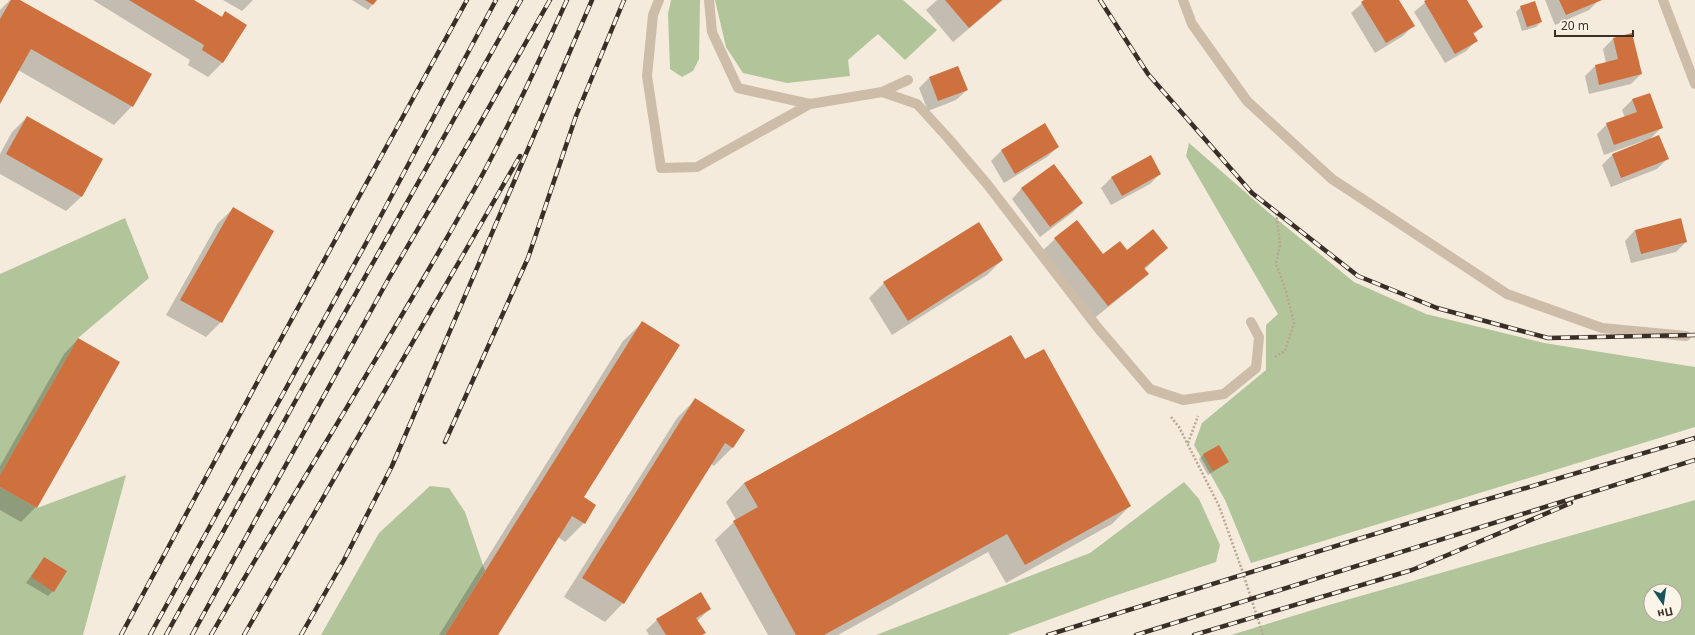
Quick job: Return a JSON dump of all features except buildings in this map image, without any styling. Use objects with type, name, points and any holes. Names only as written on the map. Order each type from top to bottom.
[{"type":"street","points":[[659,0],[653,15],[647,76],[661,168],[697,167],[810,104],[882,92],[908,80]]},
{"type":"street","points":[[709,0],[712,32],[738,88],[810,104]]},
{"type":"street","points":[[1183,0],[1192,24],[1247,101],[1332,179],[1507,294],[1602,328],[1686,336]]},
{"type":"street","points":[[1663,0],[1695,84]]},
{"type":"street","points":[[882,92],[917,104],[948,138],[986,184],[1098,328],[1150,389],[1184,400],[1224,394],[1256,368],[1259,337],[1251,322]]},
{"type":"path","points":[[1256,368],[1285,351],[1294,323],[1286,292],[1276,264],[1280,245],[1276,211]]},
{"type":"path","points":[[1169,414],[1179,427],[1219,506],[1241,567],[1262,635]]},
{"type":"green space","points":[[671,0],[700,0],[699,59],[693,71],[682,77],[670,69],[668,14]]},
{"type":"green space","points":[[715,0],[903,0],[937,30],[905,60],[878,34],[848,60],[850,76],[787,83],[743,73],[726,47]]},
{"type":"green space","points":[[1189,143],[1268,212],[1354,282],[1426,314],[1544,343],[1695,367],[1695,427],[1251,563],[1225,500],[1194,445],[1202,423],[1266,370],[1266,325],[1278,314],[1186,156]]},
{"type":"green space","points":[[125,218],[149,278],[78,338],[0,475],[0,274]]},
{"type":"green space","points":[[126,475],[83,635],[0,635],[0,487],[37,508]]},
{"type":"green space","points":[[1184,482],[1199,499],[1220,545],[1216,562],[1111,597],[1007,635],[876,635],[1090,553]]},
{"type":"green space","points":[[430,486],[449,488],[465,512],[485,571],[445,635],[321,635],[379,533]]},
{"type":"green space","points":[[1695,500],[1695,635],[1231,635],[1329,605]]},
{"type":"railway","points":[[121,635],[260,377],[467,0]]},
{"type":"railway","points":[[150,635],[376,225],[496,0]]},
{"type":"railway","points":[[166,635],[307,380],[521,0]]},
{"type":"railway","points":[[192,635],[389,278],[475,132],[550,0]]},
{"type":"railway","points":[[211,635],[414,296],[479,181],[514,114],[567,0]]},
{"type":"railway","points":[[301,635],[344,560],[392,466],[592,0]]},
{"type":"railway","points":[[445,442],[528,258],[576,116],[624,0]]},
{"type":"railway","points":[[1100,0],[1148,74],[1252,193],[1358,276],[1437,308],[1548,338],[1695,335]]},
{"type":"railway","points":[[244,635],[520,156]]},
{"type":"railway","points":[[1048,635],[1465,506],[1695,438]]},
{"type":"railway","points":[[1136,635],[1695,460]]},
{"type":"railway","points":[[1194,635],[1412,570],[1571,503]]}]
